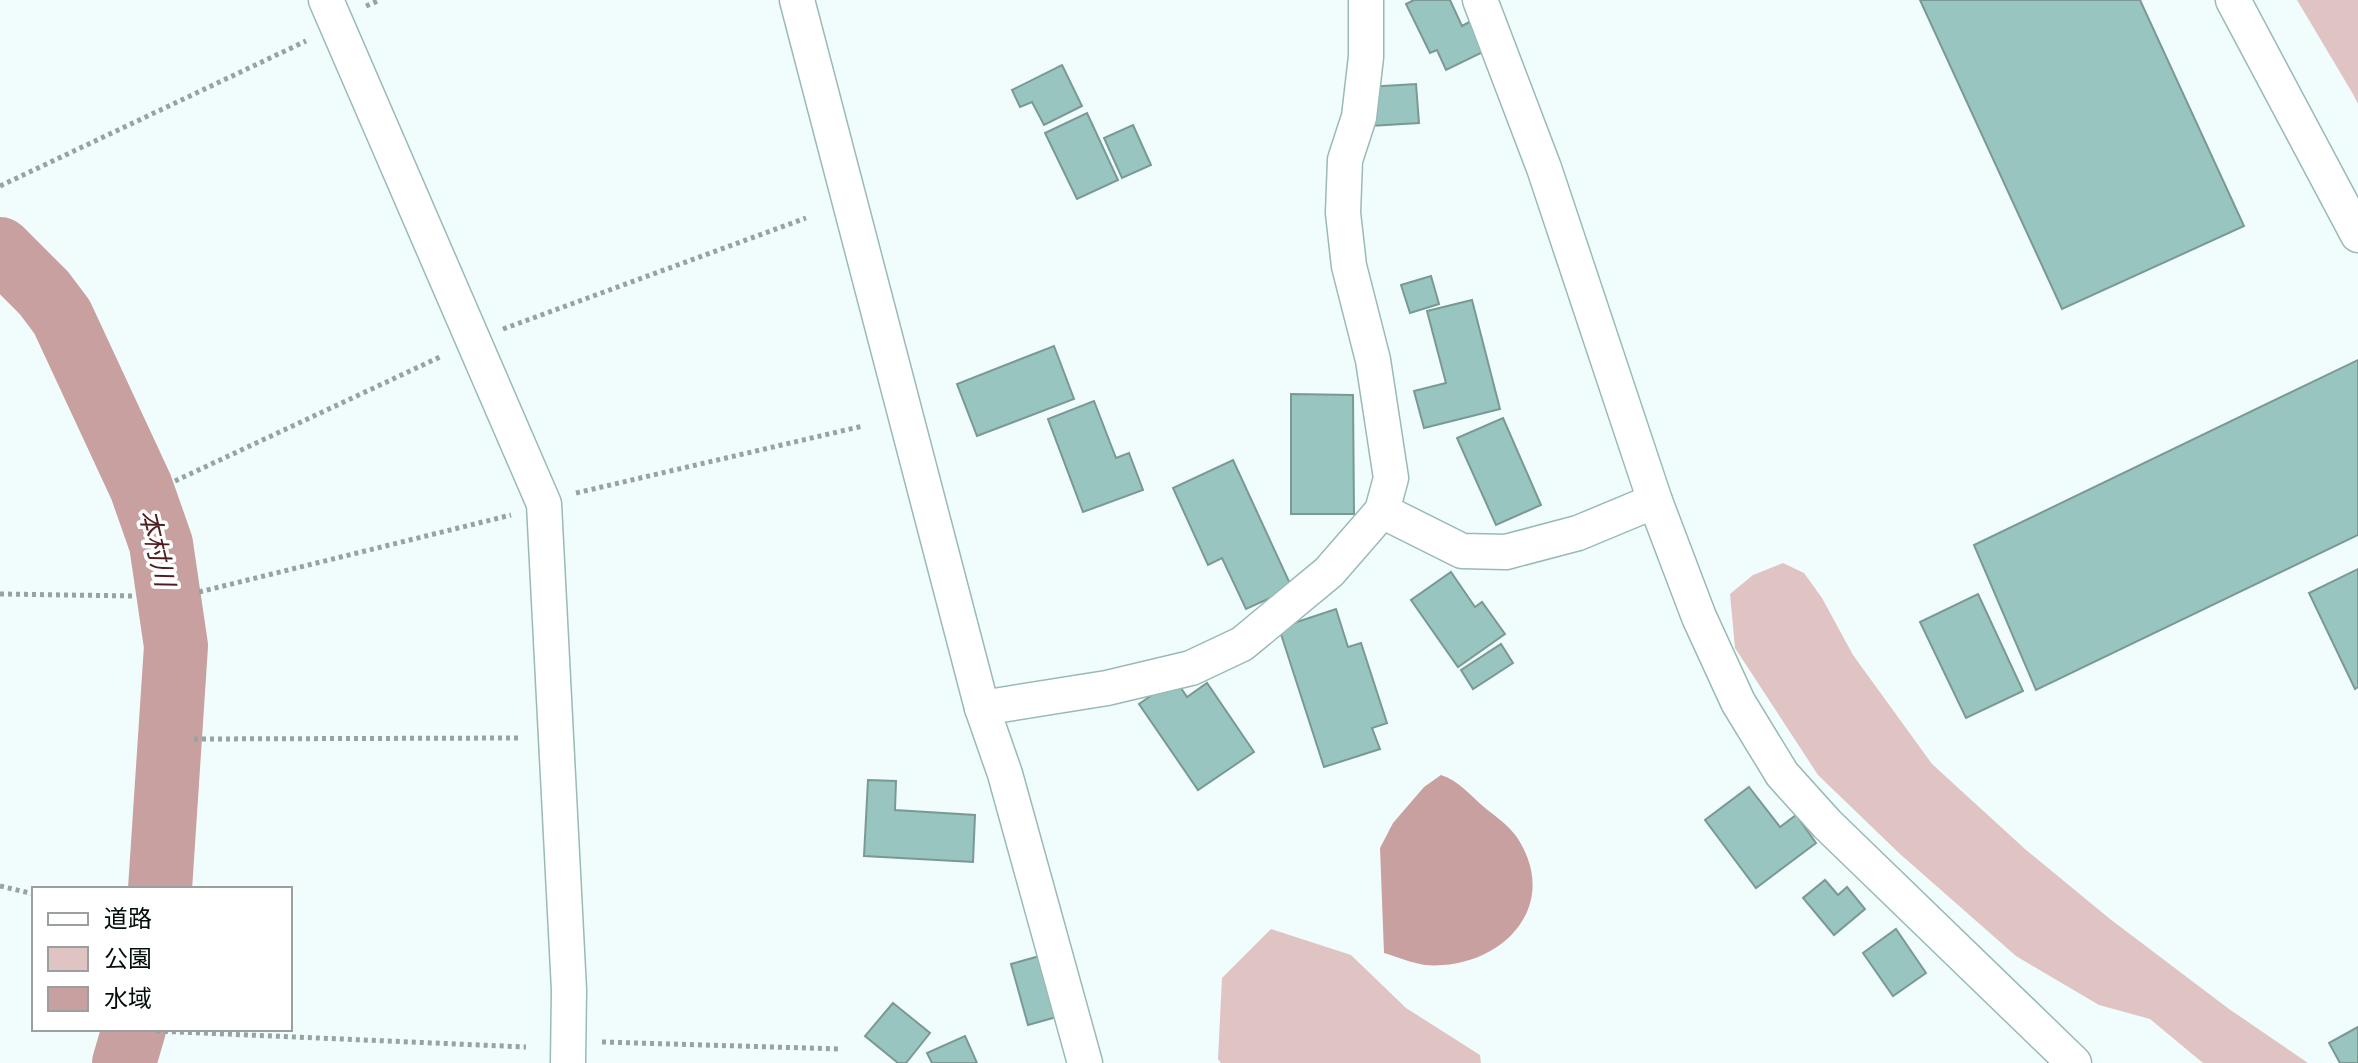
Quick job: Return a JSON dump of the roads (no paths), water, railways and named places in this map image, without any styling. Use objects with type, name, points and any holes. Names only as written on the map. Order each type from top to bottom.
[{"type":"street","points":[[326,0],[544,504],[569,990],[578,1052]]},
{"type":"street","points":[[797,0],[982,708],[1005,774],[1085,1063]]},
{"type":"street","points":[[982,708],[1107,688],[1191,668],[1242,644],[1329,572],[1382,511],[1391,478],[1373,360],[1349,266],[1343,213],[1345,160],[1359,117],[1366,57],[1366,0]]},
{"type":"street","points":[[1480,0],[1544,168],[1655,501],[1699,617],[1738,702],[1782,774],[1827,824],[2074,1063]]},
{"type":"street","points":[[2233,0],[2358,235]]},
{"type":"street","points":[[1382,511],[1462,551],[1506,552],[1578,533],[1655,501]]},
{"type":"water","points":[[1441,775],[1459,785],[1513,832],[1529,862],[1533,887],[1528,909],[1517,929],[1499,945],[1478,957],[1452,964],[1425,965],[1384,953],[1380,848],[1393,823],[1424,787]]},
{"type":"waterway","name":"本村川","points":[[0,249],[44,293],[62,317],[141,487],[161,544],[176,646],[160,887]]},
{"type":"waterway","name":"本村川","points":[[124,1063],[133,1031]]}]
